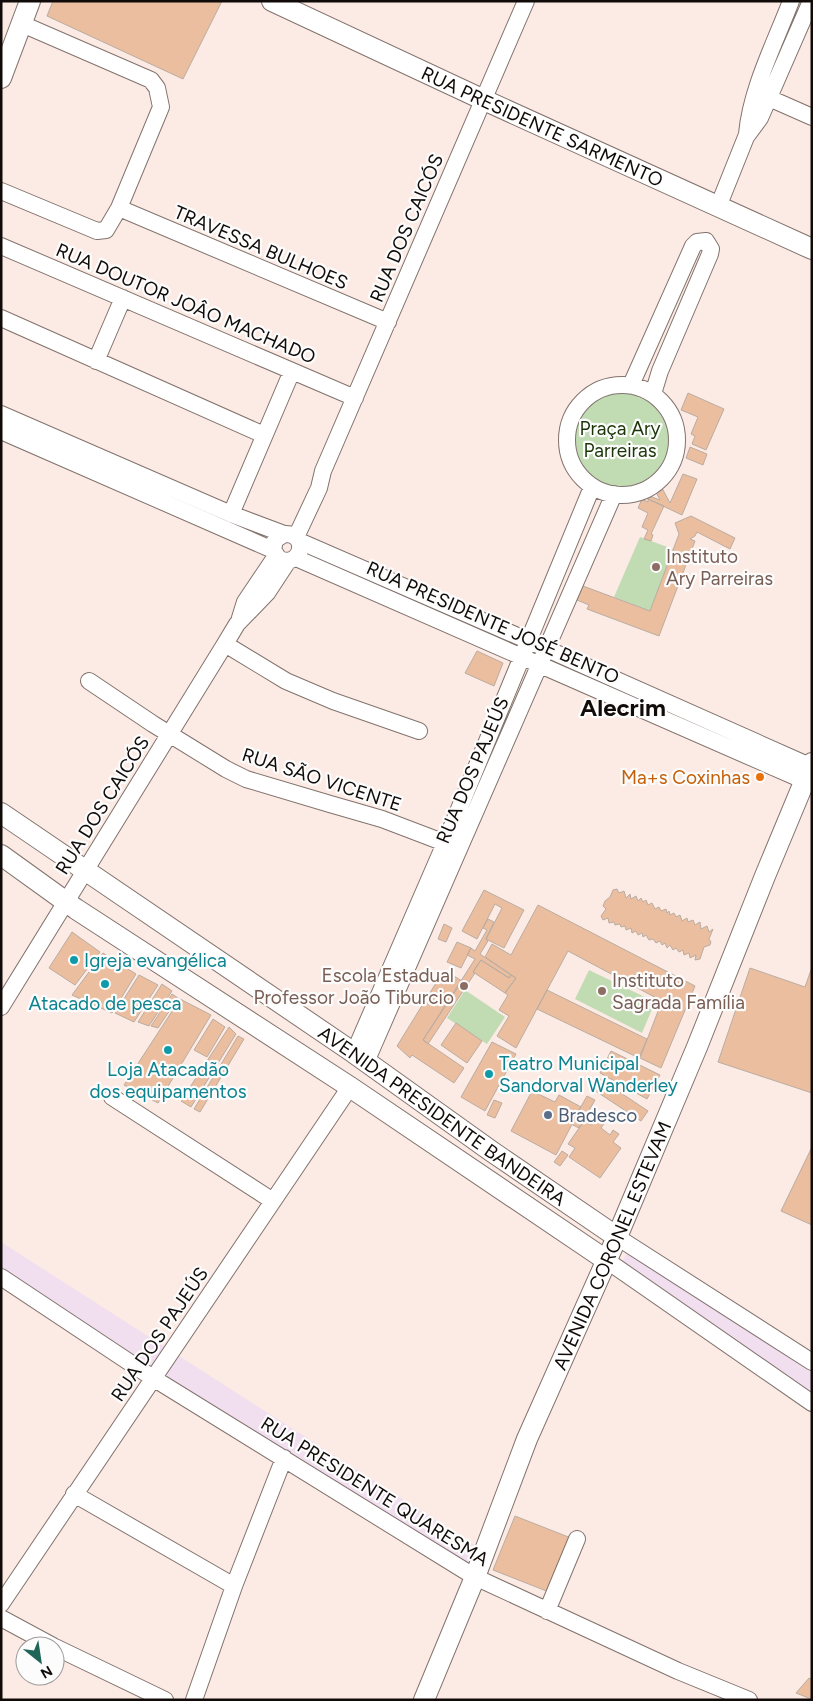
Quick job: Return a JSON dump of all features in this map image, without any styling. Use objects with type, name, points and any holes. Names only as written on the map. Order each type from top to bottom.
[{"type":"main road","name":"RUA PRESIDENTE SARMENTO","points":[[272,1],[812,249]]},
{"type":"main road","points":[[1,78],[24,8]]},
{"type":"main road","name":"AVENIDA CORONEL ESTEVAM","points":[[424,1700],[475,1577],[527,1439],[617,1237],[697,1047],[765,876],[810,772]]},
{"type":"main road","name":"AVENIDA PRESIDENTE BANDEIRA","points":[[1,813],[360,1058],[617,1237]]},
{"type":"main road","name":"AVENIDA PRESIDENTE BANDEIRA","points":[[1,856],[65,902],[350,1086],[606,1260]]},
{"type":"street","name":"RUA DOS CAICÓS","points":[[1,1007],[237,624],[245,602],[283,556],[275,540],[292,537],[312,504],[319,488],[323,471],[526,1]]},
{"type":"street","points":[[718,207],[746,136],[748,117],[755,94],[791,1]]},
{"type":"street","points":[[746,136],[760,118],[811,1]]},
{"type":"street","points":[[1,191],[97,231],[106,230],[119,208],[161,107],[157,88],[151,80],[24,8]]},
{"type":"street","points":[[769,98],[812,117]]},
{"type":"street","name":"TRAVESSA BULHOES","points":[[119,208],[388,322]]},
{"type":"street","points":[[631,385],[641,366],[692,246],[697,242],[706,241],[711,249],[710,254],[685,317],[660,371],[653,394]]},
{"type":"street","name":"RUA DOUTOR JOÂO MACHADO","points":[[1,246],[355,398]]},
{"type":"street","points":[[670,295],[689,304]]},
{"type":"street","points":[[96,361],[123,298]]},
{"type":"street","points":[[1,318],[264,435]]},
{"type":"street","points":[[641,366],[660,371]]},
{"type":"street","points":[[230,514],[292,371]]},
{"type":"street","points":[[616,385],[631,385],[643,388],[653,394],[667,408],[675,425],[677,444],[672,463],[661,479],[645,490],[626,495],[599,491],[592,487],[578,474],[569,458],[566,438],[570,420],[577,407],[588,396],[601,388],[616,385]]},
{"type":"street","name":"RUA PRESIDENTE JOSÉ BENTO","points":[[1,414],[74,454],[173,497],[283,556],[522,656],[543,656]]},
{"type":"street","name":"RUA PRESIDENTE JOSÉ BENTO","points":[[1,431],[74,454]]},
{"type":"street","name":"RUA DOS PAJEÚS","points":[[360,1058],[444,843],[592,487]]},
{"type":"street","name":"RUA DOS PAJEÚS","points":[[360,1058],[543,656],[614,494]]},
{"type":"street","name":"RUA PRESIDENTE JOSÉ BENTO","points":[[173,497],[230,514],[292,537],[529,641],[543,656],[810,772]]},
{"type":"street","points":[[283,556],[300,550],[292,537]]},
{"type":"street","points":[[417,611],[424,595]]},
{"type":"street","points":[[224,644],[286,681],[333,701],[419,731]]},
{"type":"street","name":"RUA SÃO VICENTE","points":[[89,681],[226,769],[246,778],[382,819],[444,843]]},
{"type":"street","name":"RUA DOS PAJEÚS","points":[[1,1604],[350,1086]]},
{"type":"street","points":[[112,1097],[273,1201]]},
{"type":"street","name":"AVENIDA PRESIDENTE BANDEIRA","points":[[617,1237],[812,1362]]},
{"type":"street","name":"AVENIDA PRESIDENTE BANDEIRA","points":[[606,1260],[812,1404]]},
{"type":"street","name":"RUA PRESIDENTE QUARESMA","points":[[1,1277],[152,1378],[475,1577],[678,1671],[749,1700]]},
{"type":"street","points":[[194,1700],[234,1586],[284,1458]]},
{"type":"street","points":[[74,1494],[234,1586]]},
{"type":"street","points":[[547,1611],[577,1539]]},
{"type":"street","points":[[1,1618],[35,1636]]},
{"type":"street","points":[[65,1651],[165,1700]]},
{"type":"shaded area","points":[[1,1242],[476,1546],[467,1570],[1,1274]]},
{"type":"shaded area","points":[[629,1249],[812,1372],[812,1394],[620,1266]]},
{"type":"green space","name":"Praça Ary Parreiras","points":[[620,387],[640,391],[649,395],[657,402],[664,410],[668,419],[672,439],[668,459],[664,468],[657,476],[649,483],[640,487],[620,491],[600,487],[591,483],[583,476],[576,468],[572,459],[568,439],[572,419],[576,410],[583,402],[591,395],[600,391]]},
{"type":"green space","points":[[640,537],[673,549],[650,611],[614,597]]},
{"type":"green space","points":[[589,970],[655,1002],[642,1033],[575,999]]},
{"type":"green space","points":[[465,990],[505,1017],[487,1044],[447,1018]]},
{"type":"building","points":[[53,1],[222,1],[183,79],[47,16]]},
{"type":"building","points":[[688,393],[724,409],[706,450],[692,444],[695,436],[691,434],[698,417],[681,410]]},
{"type":"building","points":[[690,447],[707,454],[703,465],[686,458]]},
{"type":"building","points":[[683,474],[697,479],[682,515],[648,499],[649,496],[660,500],[656,492],[662,488],[670,503]]},
{"type":"building","points":[[642,499],[648,502],[648,499],[664,506],[651,534],[653,535],[651,541],[644,539],[648,530],[642,527],[648,513],[638,508]]},
{"type":"building","points":[[691,516],[735,538],[730,549],[697,532],[690,539],[695,541],[659,636],[587,609],[589,605],[577,600],[583,586],[650,611],[679,534],[675,523]]},
{"type":"building","points":[[477,651],[503,663],[494,686],[465,673]]},
{"type":"building","points":[[617,889],[619,893],[624,891],[626,898],[630,894],[631,899],[636,896],[638,901],[641,898],[643,902],[646,900],[648,905],[652,903],[655,909],[659,907],[661,911],[666,909],[667,913],[669,911],[670,915],[674,913],[676,917],[680,915],[682,921],[687,918],[688,922],[693,920],[695,925],[700,922],[701,929],[707,926],[709,932],[713,929],[709,939],[710,945],[704,947],[700,959],[695,960],[696,955],[690,958],[689,953],[684,955],[683,950],[679,952],[676,948],[673,950],[670,945],[667,948],[665,943],[662,945],[660,941],[656,943],[653,939],[649,940],[646,935],[643,937],[642,933],[638,935],[636,931],[632,933],[631,928],[626,930],[625,926],[615,925],[614,922],[609,923],[608,918],[603,920],[601,916],[606,909],[603,906],[605,901],[610,897],[613,890]]},
{"type":"building","points":[[484,890],[524,910],[504,948],[486,939],[502,908],[495,904],[477,939],[462,931]]},
{"type":"building","points":[[538,905],[695,986],[661,1068],[640,1058],[662,1001],[568,951],[516,1048],[497,1036],[509,1016],[499,1010],[508,995],[505,993],[516,978],[485,957],[492,944],[511,955]]},
{"type":"building","points":[[488,919],[494,922],[486,939],[488,941],[480,954],[511,975],[509,978],[481,960],[473,972],[475,973],[428,1044],[423,1040],[475,959],[467,955],[471,948],[475,951],[487,930],[483,928]]},
{"type":"building","points":[[444,924],[452,928],[446,942],[438,939]]},
{"type":"building","name":"Igreja evangélica","points":[[72,932],[100,952],[75,985],[49,968]]},
{"type":"building","points":[[457,942],[471,948],[461,968],[447,962]]},
{"type":"building","name":"Atacado de pesca","points":[[103,953],[136,974],[112,1013],[72,995]]},
{"type":"building","points":[[481,960],[509,978],[511,975],[516,978],[505,993],[473,972]]},
{"type":"building","points":[[812,967],[812,1093],[718,1062],[750,968],[805,987]]},
{"type":"building","points":[[444,970],[462,981],[423,1040],[464,1068],[454,1083],[412,1055],[410,1058],[397,1046]]},
{"type":"building","points":[[139,975],[158,985],[134,1022],[115,1013]]},
{"type":"building","points":[[162,984],[172,991],[149,1026],[138,1022]]},
{"type":"building","points":[[547,990],[647,1039],[639,1058],[537,1009]]},
{"type":"building","points":[[172,994],[178,998],[158,1028],[151,1026]]},
{"type":"building","name":"Loja Atacadão dos equipamentos","points":[[180,999],[211,1015],[158,1103],[124,1085]]},
{"type":"building","points":[[213,1019],[225,1027],[207,1057],[194,1050]]},
{"type":"building","points":[[456,1023],[482,1041],[467,1063],[441,1045]]},
{"type":"building","points":[[229,1027],[236,1034],[191,1107],[181,1101]]},
{"type":"building","points":[[238,1036],[244,1039],[200,1112],[194,1109]]},
{"type":"building","name":"Teatro Municipal Sandorval Wanderley","points":[[492,1042],[516,1054],[485,1111],[461,1097]]},
{"type":"building","points":[[611,1051],[660,1075],[647,1099],[600,1073]]},
{"type":"building","points":[[597,1077],[648,1111],[641,1121],[591,1088]]},
{"type":"building","name":"Bradesco","points":[[532,1091],[555,1102],[559,1095],[581,1107],[556,1155],[511,1131]]},
{"type":"building","points":[[587,1096],[595,1100],[579,1128],[571,1124]]},
{"type":"building","points":[[494,1100],[502,1103],[495,1118],[487,1115]]},
{"type":"building","points":[[595,1120],[602,1124],[605,1122],[601,1128],[610,1135],[613,1130],[619,1134],[613,1142],[621,1148],[600,1178],[569,1157],[575,1148],[568,1144],[584,1121],[591,1125]]},
{"type":"building","points":[[812,1147],[812,1225],[781,1211]]},
{"type":"building","points":[[562,1151],[568,1155],[560,1166],[554,1162]]},
{"type":"building","points":[[515,1516],[571,1538],[549,1592],[493,1570]]},
{"type":"building","points":[[809,1678],[812,1680],[811,1699],[796,1693]]},
{"type":"place","name":"Instituto Ary Parreiras","points":[[656,567]]},
{"type":"place","name":"Ma+s Coxinhas","points":[[760,777]]},
{"type":"place","name":"Igreja evangélica","points":[[74,960]]},
{"type":"place","name":"Atacado de pesca","points":[[105,984]]},
{"type":"place","name":"Escola Estadual Professor João Tiburcio","points":[[464,986]]},
{"type":"place","name":"Instituto Sagrada Família","points":[[602,991]]},
{"type":"place","name":"Loja Atacadão dos equipamentos","points":[[168,1050]]},
{"type":"place","name":"Teatro Municipal Sandorval Wanderley","points":[[489,1074]]},
{"type":"place","name":"Bradesco","points":[[548,1115]]},
{"type":"district","name":"Alecrim","points":[[623,708]]}]
